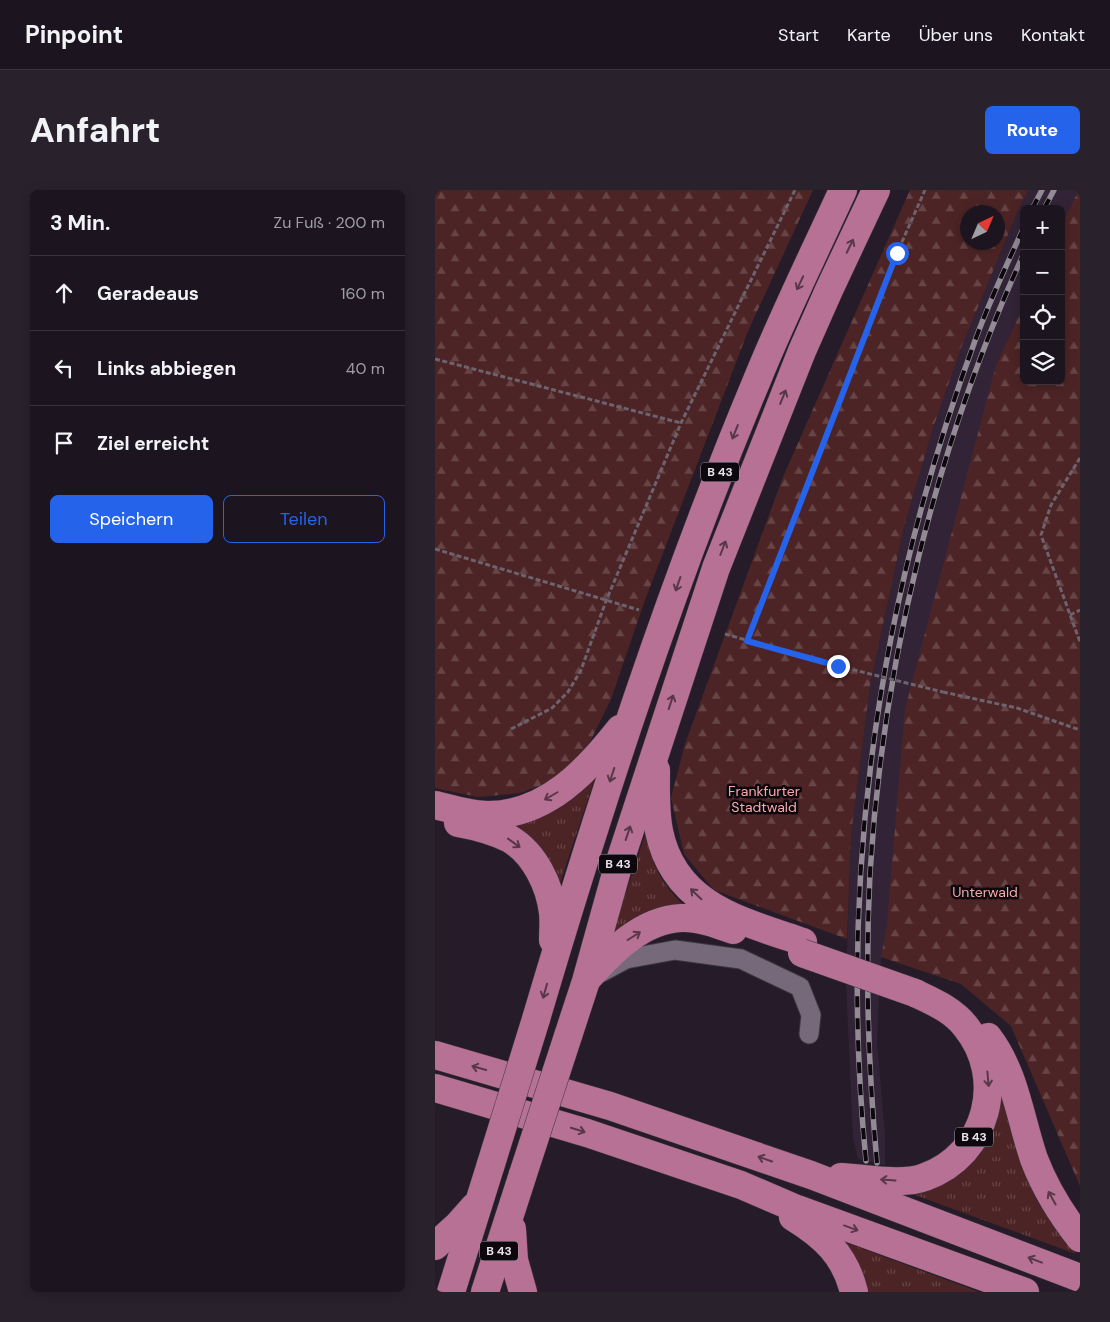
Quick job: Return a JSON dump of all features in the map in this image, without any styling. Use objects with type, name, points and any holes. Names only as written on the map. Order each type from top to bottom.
[{"type":"highway","name":"B 43","points":[[451,1292],[633,712],[683,570],[727,453],[761,370],[843,190]]},
{"type":"highway","name":"B 43","points":[[485,1292],[501,1248],[511,1210],[586,981],[617,870],[655,748],[715,568],[829,290],[876,190]]},
{"type":"highway","name":"B 43","points":[[435,805],[474,814],[488,815],[522,809],[542,802],[556,794],[586,770],[633,712]]},
{"type":"highway","points":[[655,748],[659,832],[670,862],[683,880],[701,900],[718,911],[802,948]]},
{"type":"highway","name":"B 43","points":[[435,817],[477,827],[510,840],[534,862],[550,896],[553,914],[553,962]]},
{"type":"highway","points":[[586,981],[611,953],[628,939],[645,929],[680,918],[712,923],[802,948]]},
{"type":"highway","name":"B 43","points":[[802,948],[916,988],[952,1013],[970,1033],[983,1057],[988,1073],[988,1098],[982,1120],[974,1138],[952,1162],[938,1172],[923,1178],[907,1181],[811,1175]]},
{"type":"highway","points":[[916,988],[941,994],[958,1005],[977,1023],[991,1041],[1005,1066],[1011,1082],[1043,1181],[1054,1202],[1080,1238]]},
{"type":"highway","name":"B 43","points":[[435,1055],[610,1106],[811,1175],[1080,1278]]},
{"type":"highway","points":[[435,1088],[587,1133],[741,1185],[797,1209],[1025,1292]]},
{"type":"highway","points":[[741,1185],[813,1229],[824,1238],[843,1263],[854,1292]]},
{"type":"highway","name":"B 43","points":[[435,1246],[479,1203]]},
{"type":"highway","name":"B 43","points":[[511,1210],[514,1260],[523,1292]]},
{"type":"lane","points":[[586,981],[626,960],[675,950],[741,958],[800,987],[811,1015],[809,1034]]},
{"type":"path","points":[[511,729],[552,708],[568,692],[581,670],[606,601],[681,423],[795,190]]},
{"type":"path","points":[[747,641],[897,253],[925,190]]},
{"type":"path","points":[[435,359],[681,423]]},
{"type":"path","points":[[1080,458],[1051,505],[1041,535],[1080,642]]},
{"type":"path","points":[[435,549],[639,610]]},
{"type":"path","points":[[1071,615],[1080,610]]},
{"type":"path","points":[[725,634],[838,666],[1017,708],[1080,730]]},
{"type":"shaded area","points":[[1029,190],[1079,190],[1065,217],[1065,205],[1021,205]]},
{"type":"shaded area","points":[[1020,206],[1020,314],[996,365],[881,958],[877,1041],[885,1135],[885,1165],[858,1159],[853,1138],[846,982],[851,835],[870,685],[904,527],[933,428],[961,348],[1002,250],[1005,250],[1005,242]]},
{"type":"green space","points":[[435,190],[813,190],[748,331],[645,600],[611,699],[590,742],[568,767],[545,784],[520,793],[478,797],[435,788]]},
{"type":"green space","name":"Frankfurter Stadtwald","points":[[910,190],[1029,190],[1020,205],[1005,242],[1005,205],[960,205],[960,250],[1002,250],[961,348],[933,428],[904,527],[870,685],[851,835],[847,939],[714,890],[684,854],[671,798],[685,744],[783,477]]},
{"type":"green space","name":"Unterwald","points":[[1080,190],[1080,1186],[1011,1026],[961,984],[881,957],[887,925],[905,709],[996,365],[1020,314],[1020,385],[1065,385],[1065,217]]},
{"type":"green space","points":[[598,769],[559,886],[501,821]]},
{"type":"green space","points":[[645,835],[656,867],[665,884],[687,909],[610,941]]},
{"type":"green space","points":[[1001,1094],[1016,1148],[1031,1188],[1046,1214],[1076,1254],[907,1192],[995,1107]]},
{"type":"green space","points":[[839,1240],[979,1292],[863,1292]]},
{"type":"railway","points":[[1034,205],[1042,190]]},
{"type":"railway","points":[[1046,205],[1054,190]]},
{"type":"railway","points":[[866,1161],[859,1055],[857,950],[862,846],[873,743],[890,641],[913,539],[942,438],[981,324],[1020,236]]},
{"type":"railway","points":[[877,1163],[868,1018],[868,909],[877,793],[887,714],[901,635],[919,556],[940,478],[965,401],[993,326],[1020,262]]},
{"type":"route","points":[[838,666],[747,641],[897,253]]}]
